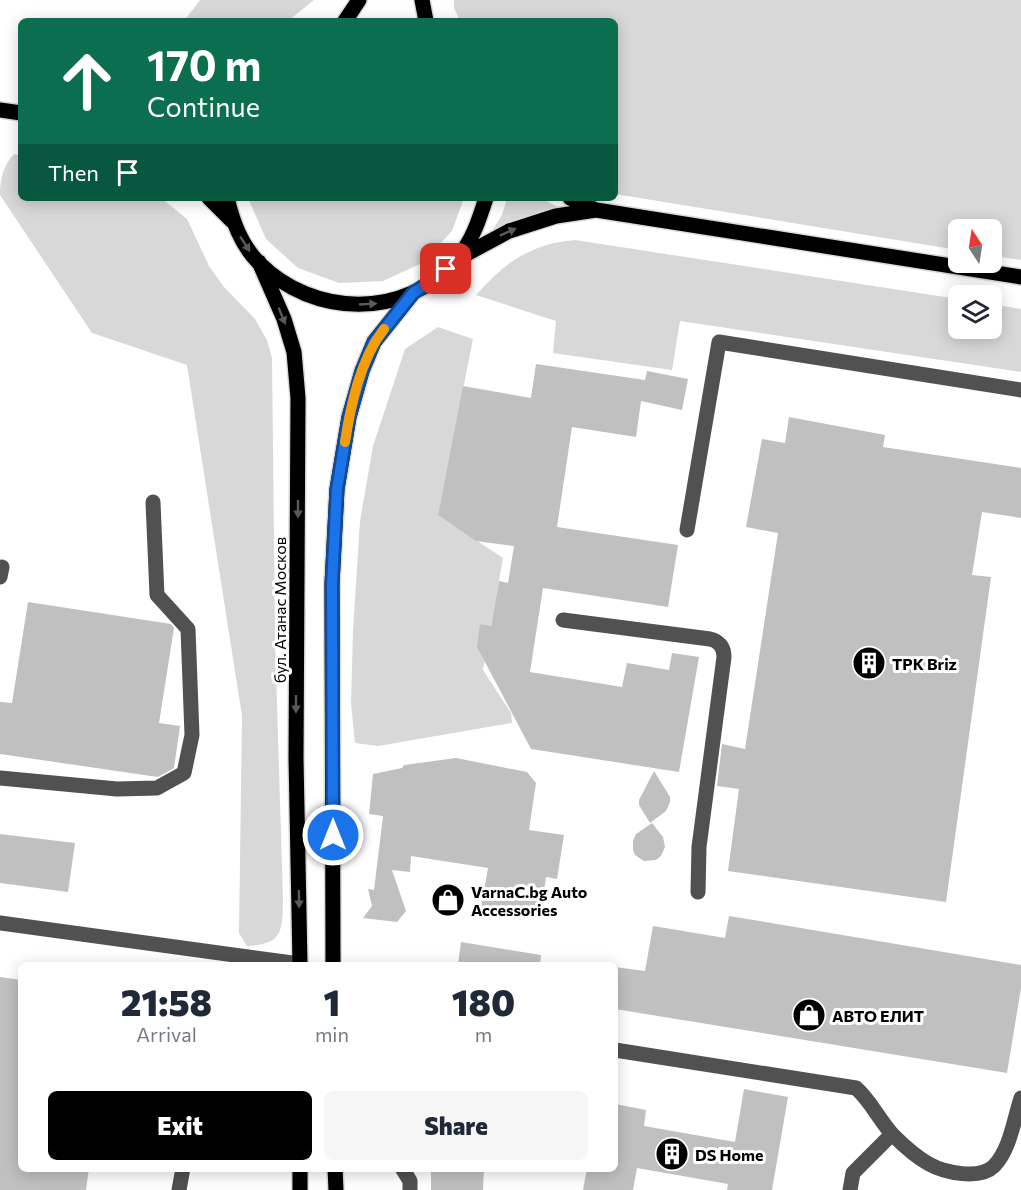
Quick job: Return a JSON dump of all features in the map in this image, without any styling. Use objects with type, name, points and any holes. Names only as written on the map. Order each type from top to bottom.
[{"type":"main road","points":[[347,18],[359,0]]},
{"type":"main road","points":[[422,0],[425,18]]},
{"type":"main road","points":[[0,110],[18,113]]},
{"type":"main road","points":[[212,201],[234,224]]},
{"type":"main road","points":[[228,201],[234,224],[244,244],[259,262],[284,284],[314,298],[347,305],[381,303],[413,293],[436,278],[456,260],[509,231],[556,216],[596,210]]},
{"type":"main road","points":[[456,260],[477,228],[485,201]]},
{"type":"main road","points":[[576,201],[596,210],[1021,277]]},
{"type":"main road","name":"бул. Атанас Москов","points":[[259,262],[284,319],[294,352],[298,398],[296,758],[300,962]]},
{"type":"main road","points":[[333,962],[332,584],[337,489],[349,417],[362,371],[374,342],[413,293]]},
{"type":"main road","points":[[300,1172],[300,1190]]},
{"type":"main road","points":[[335,1172],[336,1190]]},
{"type":"lane","points":[[687,530],[720,342],[1021,390]]},
{"type":"lane","points":[[0,778],[117,789],[157,788],[184,773],[192,735],[188,629],[157,596],[153,502]]},
{"type":"lane","points":[[563,620],[710,639],[722,647],[724,657],[699,847],[698,892]]},
{"type":"lane","points":[[0,923],[285,962]]},
{"type":"lane","points":[[618,1050],[856,1088],[892,1134],[909,1150],[930,1165],[965,1174],[984,1173],[995,1165],[1005,1149],[1021,1098]]},
{"type":"lane","points":[[850,1190],[853,1173],[892,1134]]},
{"type":"lane","points":[[179,1190],[182,1172]]},
{"type":"lane","points":[[404,1172],[410,1181],[410,1190]]},
{"type":"shaded area","points":[[200,0],[314,0],[292,18],[186,18]]},
{"type":"shaded area","points":[[454,0],[1021,0],[1021,260],[1002,257],[1002,219],[948,219],[948,248],[618,194],[618,18],[459,18],[454,8]]},
{"type":"shaded area","points":[[14,154],[18,155],[18,201],[165,201],[187,219],[209,266],[224,287],[255,319],[267,340],[272,358],[275,637],[283,900],[281,928],[278,934],[274,939],[259,945],[247,946],[239,933],[242,716],[187,365],[92,333],[0,195],[7,163]]},
{"type":"shaded area","points":[[249,201],[463,201],[452,231],[422,263],[383,281],[339,283],[298,268],[266,239]]},
{"type":"shaded area","points":[[506,201],[546,201],[560,208],[525,217],[492,231],[502,215]]},
{"type":"shaded area","points":[[575,240],[948,297],[948,339],[1002,339],[1002,306],[1021,309],[1021,372],[680,321],[672,370],[553,353],[556,321],[476,295],[508,264],[532,250]]},
{"type":"shaded area","points":[[438,327],[473,339],[438,515],[503,558],[483,670],[511,713],[512,723],[378,746],[355,743],[351,703],[353,631],[360,521],[373,446],[405,349]]},
{"type":"building","points":[[536,364],[645,380],[647,371],[688,379],[682,410],[641,401],[636,437],[572,427],[557,527],[678,545],[668,607],[543,588],[530,672],[622,687],[627,663],[669,670],[672,653],[699,657],[679,772],[531,749],[477,647],[480,624],[491,626],[499,581],[508,583],[514,546],[476,541],[438,515],[463,386],[531,398]]},
{"type":"building","name":"TPK Briz","points":[[789,417],[885,435],[883,447],[1021,468],[1021,518],[982,512],[972,575],[991,577],[946,902],[728,871],[739,789],[717,786],[722,744],[745,749],[778,533],[746,527],[762,439],[785,443]]},
{"type":"building","points":[[28,602],[171,624],[174,628],[159,723],[180,726],[174,768],[158,777],[0,754],[0,702],[12,703]]},
{"type":"building","points":[[456,758],[527,772],[536,783],[529,830],[564,835],[557,879],[546,877],[540,917],[481,908],[488,868],[411,856],[410,872],[392,870],[406,911],[397,922],[363,918],[372,906],[368,889],[374,890],[383,816],[369,814],[373,774],[402,768],[404,765]]},
{"type":"building","points":[[654,771],[670,797],[670,802],[666,811],[650,823],[639,805],[639,800]]},
{"type":"building","points":[[652,823],[663,837],[665,847],[661,856],[656,860],[644,861],[635,855],[633,841],[636,834]]},
{"type":"building","points":[[0,834],[75,843],[68,892],[0,883]]},
{"type":"building","points":[[729,916],[1021,965],[1021,988],[1007,1073],[618,1009],[618,967],[645,971],[653,926],[725,938]]},
{"type":"building","points":[[461,942],[541,955],[540,962],[458,962]]},
{"type":"building","points":[[0,977],[18,980],[18,1172],[88,1172],[86,1190],[0,1190]]},
{"type":"building","points":[[744,1089],[788,1097],[772,1190],[727,1190],[728,1184],[637,1168],[633,1190],[583,1190],[586,1172],[618,1172],[618,1105],[646,1110],[644,1126],[735,1142]]},
{"type":"building","points":[[431,1172],[484,1172],[483,1190],[431,1190]]},
{"type":"slow traffic","points":[[345,442],[349,417],[362,371],[374,342],[384,329]]},
{"type":"place","name":"TPK Briz","points":[[869,663]]},
{"type":"place","name":"VarnaC.bg Auto Accessories","points":[[448,900]]},
{"type":"place","name":"АВТО ЕЛИТ","points":[[809,1015]]},
{"type":"place","name":"DS Home","points":[[672,1154]]},
{"type":"route","points":[[333,835],[332,584],[337,489],[349,417],[362,371],[374,342],[413,293],[446,269]]}]
